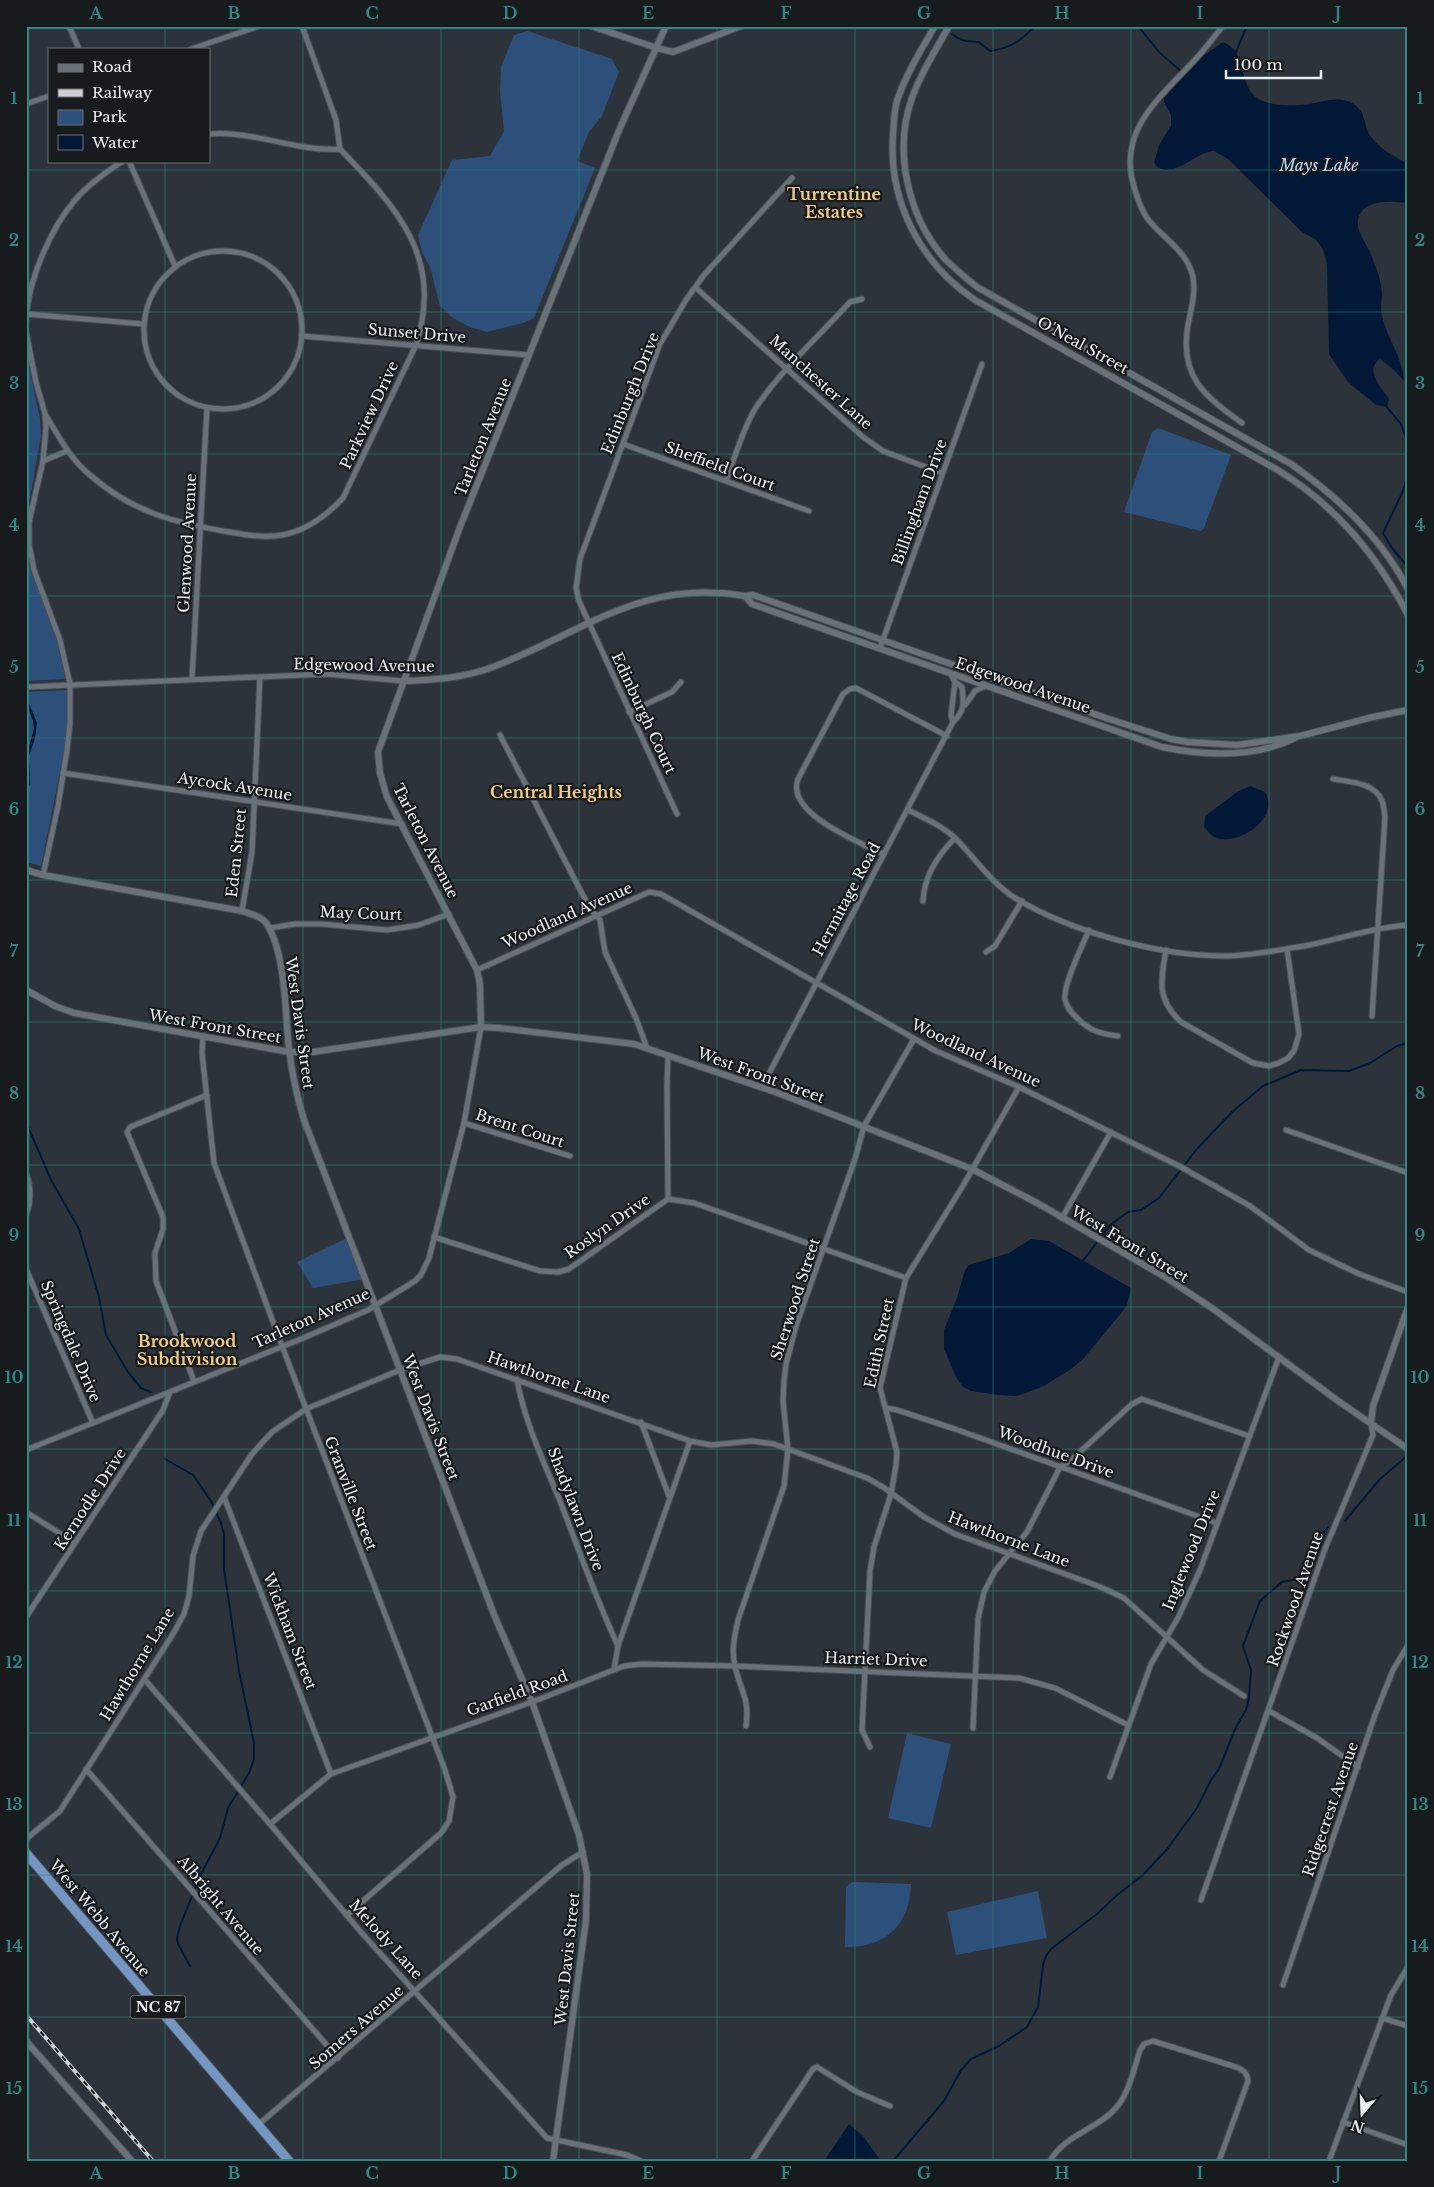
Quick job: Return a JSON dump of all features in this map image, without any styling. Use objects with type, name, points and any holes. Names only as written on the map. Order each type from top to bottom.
[{"type":"highway","name":"West Webb Avenue","points":[[26,1853],[289,2161]]},
{"type":"street","points":[[69,26],[79,48]]},
{"type":"street","points":[[194,48],[259,26]]},
{"type":"street","points":[[210,134],[226,133],[308,147],[340,149],[336,120],[302,26]]},
{"type":"street","points":[[591,26],[673,52],[741,26]]},
{"type":"street","name":"Tarleton Avenue","points":[[26,1450],[368,1310],[415,1281],[421,1275],[429,1258],[464,1123],[481,1027],[480,984],[477,970],[387,797],[380,774],[378,758],[382,739],[460,527],[620,128],[666,26]]},
{"type":"street","name":"O'Neal Street","points":[[935,26],[897,102],[892,142],[895,182],[904,214],[931,260],[949,281],[975,300],[1276,469],[1304,488],[1340,519],[1376,560],[1408,614]]},
{"type":"street","name":"O'Neal Street","points":[[949,26],[926,67],[912,99],[905,131],[904,148],[912,201],[920,220],[944,258],[977,287],[1305,474],[1328,491],[1362,524],[1377,542],[1408,589]]},
{"type":"street","points":[[1223,26],[1186,70],[1154,103],[1138,129],[1131,148],[1129,164],[1140,206],[1146,217],[1183,255],[1193,276],[1193,297],[1186,338],[1186,357],[1189,366],[1198,384],[1206,394],[1242,423]]},
{"type":"street","points":[[26,104],[48,96]]},
{"type":"street","name":"Parkview Drive","points":[[44,414],[67,451],[88,474],[128,502],[164,519],[255,536],[284,535],[308,526],[332,510],[348,488],[416,346],[422,328],[425,290],[422,271],[411,236],[402,219],[386,197],[340,149]]},
{"type":"street","points":[[26,320],[42,258],[63,217],[75,200],[88,187],[122,162]]},
{"type":"street","points":[[129,162],[175,266]]},
{"type":"street","name":"Edinburgh Drive","points":[[588,622],[579,602],[576,573],[587,538],[660,344],[686,300],[704,275],[792,178]]},
{"type":"street","points":[[223,250],[260,260],[284,279],[299,306],[302,336],[298,356],[289,374],[271,394],[253,403],[234,409],[207,408],[183,399],[172,392],[159,378],[145,350],[143,324],[146,308],[153,292],[162,278],[175,266],[198,254],[223,250]]},
{"type":"street","name":"Manchester Lane","points":[[696,288],[844,421],[877,446],[896,457],[942,473]]},
{"type":"street","points":[[726,481],[748,422],[756,408],[850,302],[862,298]]},
{"type":"street","points":[[26,314],[143,324]]},
{"type":"street","points":[[26,332],[46,427],[43,461],[29,522],[29,544],[34,570],[60,640],[70,684],[70,723],[63,773],[43,875]]},
{"type":"street","name":"Sunset Drive","points":[[302,336],[529,355]]},
{"type":"street","name":"Billingham Drive","points":[[880,648],[982,364]]},
{"type":"street","name":"Glenwood Avenue","points":[[192,679],[207,408]]},
{"type":"street","name":"Sheffield Court","points":[[623,444],[809,511]]},
{"type":"street","points":[[43,461],[67,451]]},
{"type":"street","name":"Edgewood Avenue","points":[[28,687],[327,674],[403,681],[460,677],[492,668],[588,622],[638,602],[678,594],[715,593],[753,595],[1106,718],[1171,739],[1188,742],[1237,745],[1300,736],[1373,716],[1408,710]]},
{"type":"street","name":"Edgewood Avenue","points":[[745,596],[752,604],[1132,738],[1184,751],[1233,754],[1277,747],[1300,736]]},
{"type":"street","name":"Edinburgh Court","points":[[588,622],[677,814]]},
{"type":"street","points":[[951,664],[950,673],[955,682],[962,687],[965,706]]},
{"type":"street","name":"Eden Street","points":[[242,911],[252,852],[260,677]]},
{"type":"street","points":[[629,712],[672,692],[681,682]]},
{"type":"street","name":"Hermitage Road","points":[[953,722],[951,715],[955,682]]},
{"type":"street","name":"Hermitage Road","points":[[762,1087],[953,722],[975,691],[985,686]]},
{"type":"street","points":[[883,854],[830,826],[808,811],[797,797],[795,789],[798,779],[843,694],[850,688],[860,689],[947,736]]},
{"type":"street","points":[[500,735],[589,907],[600,920],[605,952],[636,1018],[646,1048]]},
{"type":"street","points":[[1184,751],[1188,742]]},
{"type":"street","name":"Aycock Avenue","points":[[63,773],[402,824]]},
{"type":"street","points":[[1333,779],[1369,787],[1382,800],[1385,817],[1372,1016]]},
{"type":"street","points":[[908,810],[955,838],[992,882],[1022,901],[1089,930],[1119,940],[1166,950],[1225,956],[1286,949],[1408,925]]},
{"type":"street","points":[[923,901],[923,888],[940,853],[955,838]]},
{"type":"street","points":[[26,870],[43,875],[242,911],[264,920],[270,928]]},
{"type":"street","name":"Woodland Avenue","points":[[477,970],[649,892],[661,894],[936,1051],[1019,1087],[1230,1194],[1317,1254],[1359,1274],[1408,1292]]},
{"type":"street","points":[[986,952],[995,946],[1022,901]]},
{"type":"street","name":"May Court","points":[[270,928],[295,924],[321,924],[387,930],[419,925],[449,914]]},
{"type":"street","name":"West Davis Street","points":[[270,928],[281,966],[289,1052],[296,1093],[304,1120],[495,1617],[532,1702],[571,1812],[583,1852],[587,1874],[586,1920],[553,2161]]},
{"type":"street","points":[[1089,930],[1068,984],[1065,999],[1069,1010],[1089,1029],[1101,1034],[1118,1036]]},
{"type":"street","points":[[1166,950],[1162,989],[1167,1007],[1174,1015],[1181,1022],[1253,1063],[1269,1066],[1288,1058],[1294,1051],[1299,1034],[1286,949]]},
{"type":"street","name":"West Front Street","points":[[26,990],[55,1006],[74,1013],[289,1052],[313,1052],[481,1027],[626,1043],[646,1048],[762,1087],[972,1169],[1002,1184],[1164,1277],[1408,1448]]},
{"type":"street","name":"Granville Street","points":[[203,1036],[206,1094],[214,1163],[453,1797],[449,1821],[437,1839],[347,1915]]},
{"type":"street","name":"Sherwood Street","points":[[746,1726],[748,1710],[735,1666],[734,1647],[738,1620],[782,1494],[787,1471],[788,1449],[783,1401],[786,1364],[796,1326],[864,1126],[914,1039]]},
{"type":"street","points":[[668,1056],[666,1085],[668,1199]]},
{"type":"street","name":"Edith Street","points":[[870,1747],[862,1730],[872,1554],[891,1494],[897,1452],[886,1408],[881,1399],[880,1388],[906,1278],[1019,1087]]},
{"type":"street","points":[[194,1381],[156,1281],[154,1263],[164,1223],[163,1217],[127,1136],[127,1132],[130,1127],[206,1094]]},
{"type":"street","name":"Brent Court","points":[[464,1123],[570,1156]]},
{"type":"street","points":[[1286,1130],[1408,1173]]},
{"type":"street","points":[[1062,1218],[1111,1132]]},
{"type":"street","points":[[26,1173],[29,1182],[30,1200],[26,1214]]},
{"type":"street","name":"Roslyn Drive","points":[[434,1237],[540,1271],[558,1272],[569,1269],[668,1199],[694,1202],[906,1278]]},
{"type":"street","name":"Springdale Drive","points":[[26,1269],[93,1423]]},
{"type":"street","name":"Rockwood Avenue","points":[[1202,1900],[1325,1549],[1373,1435],[1371,1423],[1373,1406],[1408,1307]]},
{"type":"street","name":"Hawthorne Lane","points":[[26,1839],[60,1810],[174,1634],[184,1614],[197,1540],[259,1446],[280,1426],[306,1409],[400,1370],[433,1359],[448,1357],[641,1422],[690,1441],[710,1445],[752,1441],[788,1449],[867,1478],[883,1487],[938,1526],[1114,1592],[1135,1606],[1203,1670],[1244,1696]]},
{"type":"street","name":"Inglewood Drive","points":[[1110,1777],[1151,1664],[1190,1593],[1279,1357]]},
{"type":"street","name":"Shadylawn Drive","points":[[517,1379],[520,1398],[543,1460],[592,1587],[618,1646]]},
{"type":"street","name":"Kernodle Drive","points":[[26,1617],[163,1410],[170,1392]]},
{"type":"street","points":[[973,1728],[979,1606],[989,1580],[1035,1518],[1060,1467],[1070,1461],[1132,1404],[1142,1399],[1250,1436]]},
{"type":"street","name":"Woodhue Drive","points":[[886,1408],[947,1426],[1217,1523]]},
{"type":"street","points":[[641,1422],[670,1497]]},
{"type":"street","points":[[614,1670],[618,1646],[690,1441]]},
{"type":"street","name":"Wickham Street","points":[[224,1497],[330,1774]]},
{"type":"street","points":[[26,1512],[75,1543]]},
{"type":"street","name":"Ridgecrest Avenue","points":[[1283,1985],[1385,1690],[1393,1670],[1408,1645]]},
{"type":"street","name":"Harriet Drive","points":[[614,1670],[624,1666],[642,1664],[1019,1678],[1041,1683],[1073,1696],[1128,1725]]},
{"type":"street","name":"Garfield Road","points":[[270,1824],[330,1774],[532,1702],[614,1670]]},
{"type":"street","name":"Melody Lane","points":[[144,1680],[347,1915],[547,2138],[627,2155],[641,2161]]},
{"type":"street","points":[[1269,1711],[1317,1738],[1358,1766]]},
{"type":"street","name":"Albright Avenue","points":[[86,1769],[338,2058]]},
{"type":"street","name":"Somers Avenue","points":[[259,2124],[562,1865],[583,1852]]},
{"type":"street","points":[[1329,2161],[1382,2018],[1394,1990],[1408,1967]]},
{"type":"street","points":[[1382,2018],[1408,2026]]},
{"type":"street","points":[[26,2041],[132,2161]]},
{"type":"street","points":[[1050,2161],[1062,2145],[1109,2116],[1117,2107],[1122,2099],[1140,2050],[1148,2042],[1162,2043],[1236,2067],[1248,2075],[1248,2081],[1219,2161]]},
{"type":"street","points":[[752,2161],[815,2068],[818,2067],[857,2092],[890,2106]]},
{"type":"street","points":[[1344,2122],[1408,2145]]},
{"type":"green space","points":[[527,31],[612,59],[619,72],[602,116],[589,132],[577,161],[595,168],[534,318],[523,323],[487,332],[470,327],[453,318],[440,306],[430,267],[422,252],[418,235],[452,160],[490,156],[504,131],[500,91],[501,67],[514,35]]},
{"type":"green space","points":[[26,353],[40,418],[41,436],[26,520]]},
{"type":"green space","points":[[1158,428],[1231,455],[1204,528],[1201,531],[1124,512],[1152,432]]},
{"type":"green space","points":[[26,558],[58,640],[65,679],[26,681]]},
{"type":"green space","points":[[67,690],[70,722],[41,866],[26,862],[26,692]]},
{"type":"green space","points":[[349,1237],[365,1279],[313,1288],[297,1262]]},
{"type":"green space","points":[[907,1733],[951,1744],[931,1828],[888,1818]]},
{"type":"green space","points":[[852,1882],[911,1884],[910,1898],[900,1922],[884,1938],[860,1946],[845,1947],[846,1887]]},
{"type":"green space","points":[[1038,1891],[1047,1938],[956,1955],[947,1912]]},
{"type":"water","name":"Mays Lake","points":[[1223,42],[1231,46],[1236,53],[1247,85],[1257,98],[1269,103],[1283,105],[1304,105],[1333,100],[1342,100],[1354,104],[1364,117],[1368,132],[1375,142],[1408,164],[1408,203],[1380,202],[1373,204],[1362,210],[1358,221],[1359,230],[1370,252],[1379,277],[1382,293],[1382,316],[1403,373],[1404,381],[1380,359],[1375,363],[1374,373],[1376,379],[1389,399],[1387,407],[1376,405],[1348,382],[1329,354],[1327,264],[1323,249],[1315,239],[1302,232],[1228,159],[1214,151],[1207,152],[1183,165],[1167,170],[1160,169],[1154,163],[1159,145],[1171,126],[1171,115],[1164,102],[1164,98],[1200,58]]},
{"type":"water","points":[[26,696],[37,723],[35,738],[29,756],[30,784],[26,791],[26,757],[34,729],[26,703]]},
{"type":"water","points":[[1250,786],[1265,792],[1268,801],[1267,811],[1263,820],[1246,834],[1236,838],[1226,839],[1213,836],[1204,827],[1205,816],[1237,792]]},
{"type":"water","points":[[1031,1239],[1049,1241],[1131,1288],[1127,1305],[1083,1359],[1044,1386],[1016,1396],[971,1391],[963,1387],[956,1377],[944,1349],[944,1330],[957,1298],[965,1270],[969,1265],[1009,1253]]},
{"type":"water","points":[[849,2124],[863,2136],[881,2161],[824,2161]]},
{"type":"waterway","points":[[952,34],[962,40],[979,42],[990,51],[1015,43],[1035,26]]},
{"type":"waterway","points":[[1138,26],[1160,53],[1182,72]]},
{"type":"waterway","points":[[1235,54],[1247,26]]},
{"type":"waterway","points":[[1385,405],[1401,424],[1408,443]]},
{"type":"waterway","points":[[1408,473],[1403,491],[1383,533],[1392,548],[1408,567]]},
{"type":"waterway","points":[[1082,1262],[1110,1225],[1128,1212],[1141,1210],[1159,1198],[1196,1150],[1232,1112],[1263,1086],[1301,1070],[1349,1071],[1370,1063],[1397,1046],[1408,1043]]},
{"type":"waterway","points":[[26,1122],[51,1180],[79,1229],[99,1297],[106,1335],[128,1372],[141,1388],[151,1392]]},
{"type":"waterway","points":[[1345,1521],[1380,1479],[1407,1456]]},
{"type":"waterway","points":[[165,1459],[193,1475],[211,1501],[221,1523],[224,1534],[224,1569],[239,1671],[254,1743],[254,1759],[249,1773],[228,1808],[220,1838],[200,1876],[180,1926],[177,1938],[178,1944],[190,1966]]},
{"type":"waterway","points":[[893,2161],[944,2101],[961,2070],[971,2059],[999,2046],[1027,2027],[1038,2007],[1043,1965],[1051,1949],[1097,1914],[1117,1895],[1143,1875],[1168,1848],[1197,1808],[1211,1780],[1219,1769],[1236,1727],[1246,1710],[1251,1670],[1243,1646],[1260,1601],[1282,1582],[1303,1578],[1321,1536],[1328,1527]]},
{"type":"railway","points":[[26,2015],[153,2161]]},
{"type":"district","name":"Turrentine Estates","points":[[834,203]]},
{"type":"district","name":"Central Heights","points":[[556,792]]},
{"type":"district","name":"Brookwood Subdivision","points":[[187,1350]]}]
